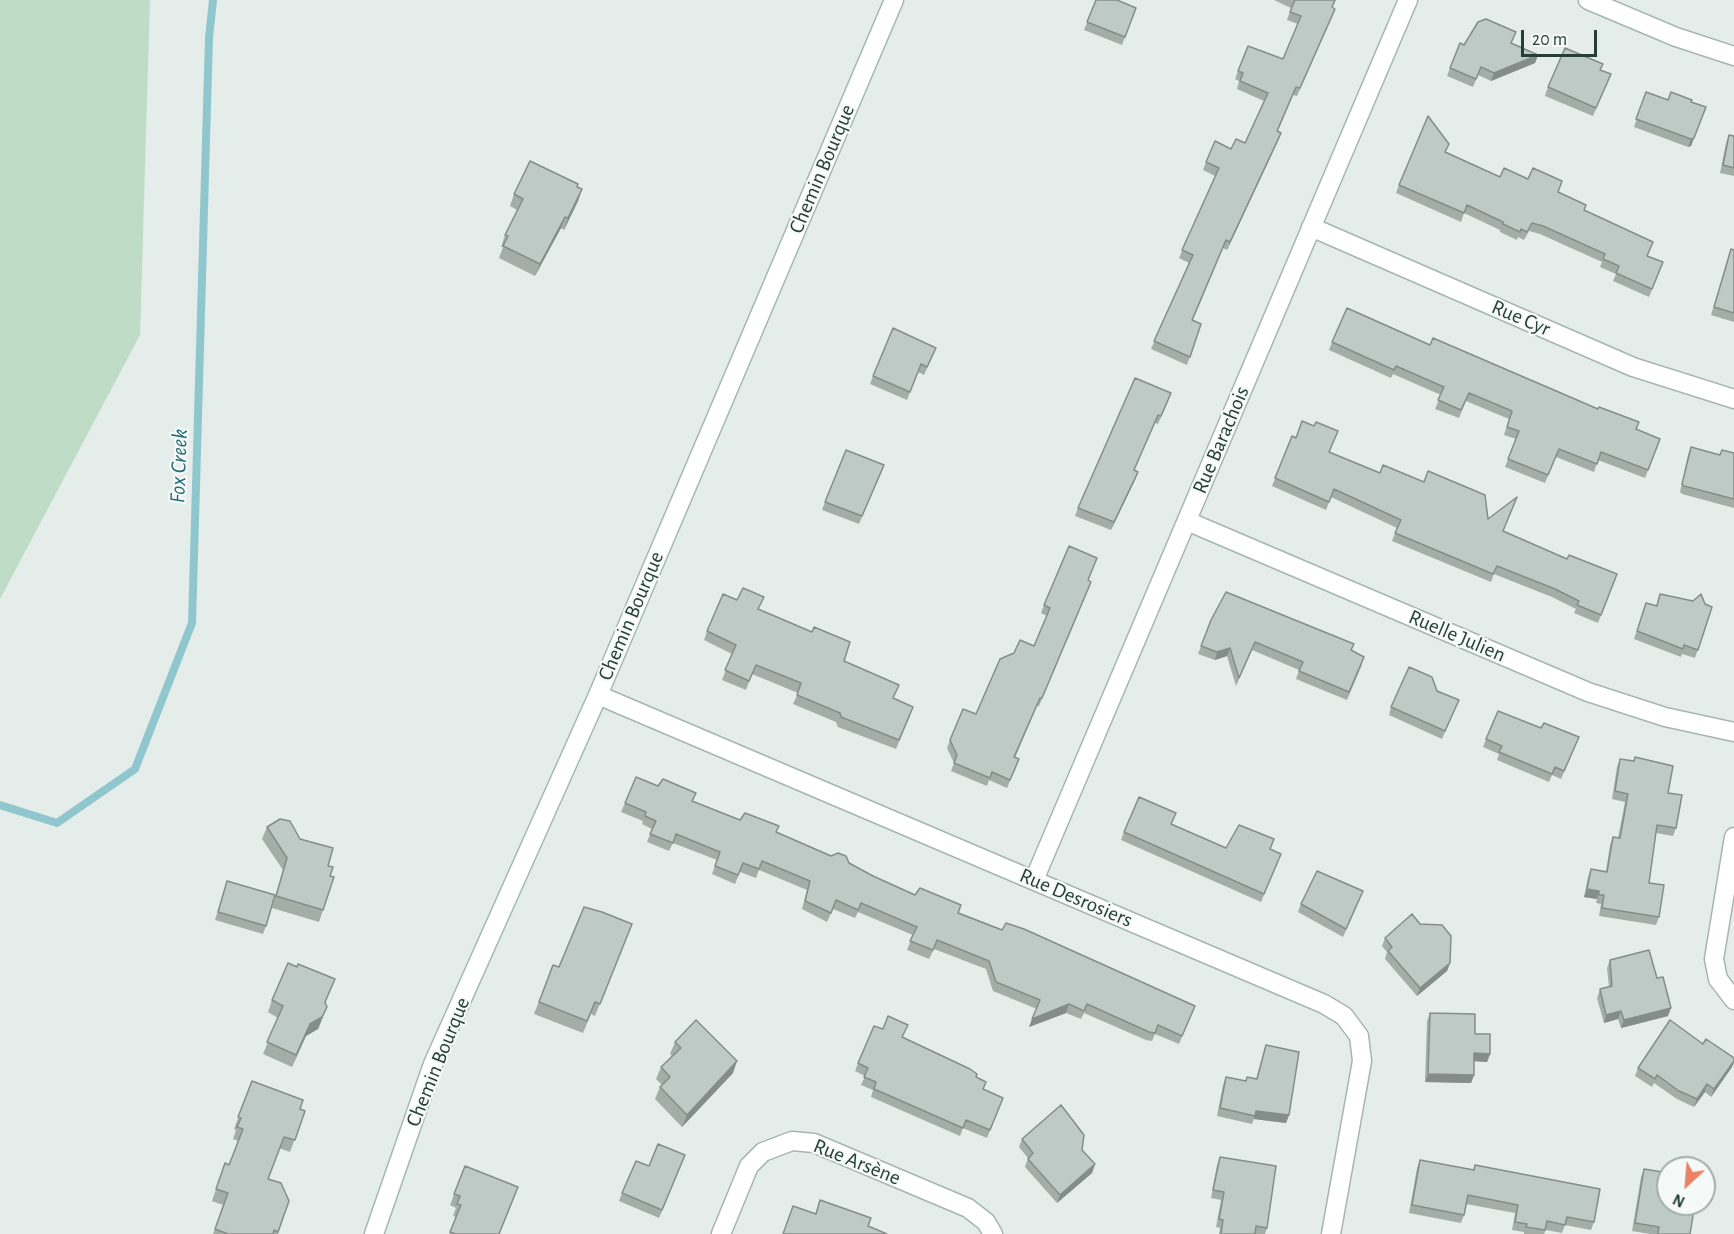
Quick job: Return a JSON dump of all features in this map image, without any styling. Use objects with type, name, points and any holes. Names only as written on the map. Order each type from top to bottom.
[{"type":"street","name":"Chemin Bourque","points":[[374,1234],[433,1064],[598,695],[894,0]]},
{"type":"street","name":"Rue Barachois","points":[[1034,880],[1408,0]]},
{"type":"street","points":[[1588,0],[1676,38],[1734,56]]},
{"type":"street","name":"Rue Cyr","points":[[1311,227],[1634,367],[1734,399]]},
{"type":"street","name":"Ruelle Julien","points":[[1187,521],[1588,692],[1665,717],[1734,732]]},
{"type":"street","name":"Rue Desrosiers","points":[[598,695],[1324,1004],[1344,1016],[1355,1028],[1362,1048],[1360,1076],[1332,1234]]},
{"type":"street","points":[[1734,837],[1714,952],[1718,979],[1734,1000]]},
{"type":"street","name":"Rue Arsène","points":[[721,1234],[749,1166],[763,1152],[792,1141],[814,1143],[968,1208],[986,1222],[993,1234]]},
{"type":"green space","points":[[0,0],[150,0],[140,335],[0,599]]},
{"type":"building","points":[[1096,0],[1117,0],[1136,8],[1125,37],[1087,22]]},
{"type":"building","points":[[1295,0],[1335,0],[1332,7],[1335,9],[1300,88],[1296,87],[1277,131],[1281,133],[1230,242],[1226,240],[1192,320],[1201,324],[1190,357],[1154,341],[1193,255],[1182,250],[1219,168],[1206,162],[1215,141],[1231,149],[1236,139],[1245,143],[1268,93],[1240,81],[1243,73],[1238,71],[1248,46],[1283,59],[1301,16],[1290,12]]},
{"type":"building","points":[[1486,19],[1516,32],[1511,43],[1538,55],[1494,73],[1481,67],[1476,79],[1450,68],[1460,43],[1464,45],[1478,22]]},
{"type":"building","points":[[1565,48],[1603,64],[1600,70],[1611,74],[1596,108],[1548,87]]},
{"type":"building","points":[[1646,92],[1668,100],[1671,92],[1706,107],[1694,138],[1691,139],[1636,119]]},
{"type":"building","points":[[1428,116],[1449,144],[1445,152],[1500,177],[1504,168],[1528,179],[1533,168],[1562,181],[1558,192],[1586,205],[1584,210],[1653,242],[1647,256],[1663,262],[1652,289],[1616,273],[1619,266],[1603,259],[1605,254],[1543,226],[1532,223],[1527,232],[1521,229],[1520,232],[1467,205],[1464,213],[1399,185]]},
{"type":"building","points":[[1729,135],[1734,136],[1734,168],[1723,165]]},
{"type":"building","points":[[530,161],[578,184],[577,187],[582,189],[568,218],[565,217],[540,264],[503,246],[508,236],[505,235],[523,199],[514,194]]},
{"type":"building","points":[[1731,249],[1734,250],[1734,313],[1714,307]]},
{"type":"building","points":[[1347,308],[1430,345],[1433,338],[1598,409],[1599,407],[1639,422],[1636,429],[1660,439],[1648,470],[1601,452],[1597,464],[1559,449],[1548,475],[1508,459],[1519,431],[1507,427],[1512,411],[1469,393],[1461,410],[1438,400],[1444,387],[1396,366],[1394,370],[1332,342]]},
{"type":"building","points":[[893,328],[936,348],[927,367],[921,364],[910,392],[873,376]]},
{"type":"building","points":[[1135,378],[1171,393],[1161,416],[1158,415],[1134,470],[1138,472],[1114,522],[1078,508]]},
{"type":"building","points":[[1302,421],[1314,426],[1316,422],[1338,431],[1329,452],[1380,473],[1383,465],[1424,482],[1428,471],[1485,495],[1488,519],[1517,497],[1503,531],[1567,559],[1569,555],[1617,574],[1601,615],[1577,605],[1579,601],[1555,589],[1497,566],[1493,574],[1395,533],[1401,520],[1334,489],[1329,502],[1275,478],[1292,436],[1296,438]]},
{"type":"building","points":[[1691,447],[1720,455],[1722,450],[1734,453],[1734,499],[1682,484]]},
{"type":"building","points":[[846,450],[884,465],[862,516],[825,502]]},
{"type":"building","points":[[1069,546],[1097,558],[1088,580],[1091,582],[1042,698],[1040,698],[1014,757],[1019,759],[1010,780],[992,772],[990,778],[954,763],[957,755],[950,740],[963,709],[976,714],[1000,659],[1014,653],[1020,640],[1034,646],[1050,608],[1044,605]]},
{"type":"building","points":[[743,588],[764,597],[758,609],[812,632],[814,627],[850,642],[844,661],[899,685],[893,698],[913,707],[899,740],[841,717],[840,713],[797,695],[801,683],[756,665],[749,681],[725,670],[736,645],[707,631],[723,594],[737,600]]},
{"type":"building","points":[[1226,592],[1354,644],[1351,650],[1364,657],[1349,692],[1299,671],[1303,662],[1255,642],[1239,678],[1230,648],[1217,652],[1201,646],[1211,620]]},
{"type":"building","points":[[1660,594],[1693,601],[1701,594],[1705,604],[1712,607],[1698,650],[1684,645],[1683,649],[1637,631],[1646,603],[1657,606]]},
{"type":"building","points":[[1409,667],[1432,677],[1437,691],[1459,700],[1445,731],[1391,707]]},
{"type":"building","points":[[1498,711],[1541,728],[1544,723],[1579,737],[1564,771],[1555,767],[1552,774],[1499,752],[1502,746],[1486,739]]},
{"type":"building","points":[[1635,757],[1673,766],[1668,793],[1682,795],[1676,828],[1657,825],[1649,883],[1664,885],[1659,917],[1602,908],[1604,895],[1599,895],[1599,891],[1587,889],[1591,869],[1607,872],[1613,837],[1620,838],[1628,794],[1615,791],[1620,759],[1634,761]]},
{"type":"building","points":[[636,777],[658,786],[663,779],[696,793],[692,801],[740,820],[745,813],[779,826],[776,832],[831,856],[838,853],[846,856],[849,863],[915,895],[920,888],[961,905],[958,913],[1002,930],[1006,923],[1024,929],[1195,1006],[1182,1036],[1158,1025],[1155,1033],[1149,1032],[1087,1004],[1084,1011],[1069,1004],[1032,1019],[1040,1000],[996,982],[989,961],[937,940],[933,950],[910,941],[917,927],[861,903],[858,910],[836,900],[831,913],[805,901],[810,881],[762,861],[759,869],[743,863],[738,875],[715,866],[720,852],[676,834],[673,843],[650,834],[656,821],[645,816],[646,812],[625,803]]},
{"type":"building","points":[[1139,797],[1176,813],[1171,824],[1226,848],[1239,825],[1274,839],[1270,849],[1281,854],[1264,894],[1124,832]]},
{"type":"building","points":[[280,819],[290,821],[300,839],[333,848],[328,866],[333,867],[330,876],[334,877],[323,910],[276,896],[287,858],[267,827]]},
{"type":"building","points":[[1317,871],[1363,891],[1346,929],[1301,904]]},
{"type":"building","points":[[227,881],[275,895],[266,926],[218,912]]},
{"type":"building","points":[[584,907],[632,924],[600,1004],[595,1002],[587,1021],[539,1002],[553,965],[559,967]]},
{"type":"building","points":[[1412,914],[1420,924],[1442,925],[1451,936],[1450,963],[1420,988],[1388,951],[1392,947],[1385,938]]},
{"type":"building","points":[[1649,950],[1657,978],[1663,977],[1671,1008],[1624,1020],[1621,1011],[1606,1015],[1600,989],[1612,986],[1610,960]]},
{"type":"building","points":[[288,963],[297,967],[298,964],[335,979],[325,1002],[327,1007],[322,1017],[310,1024],[296,1055],[267,1042],[283,1006],[272,1000]]},
{"type":"building","points":[[1430,1013],[1475,1014],[1475,1034],[1490,1034],[1490,1054],[1474,1053],[1474,1075],[1428,1074]]},
{"type":"building","points":[[888,1016],[908,1025],[902,1037],[970,1069],[977,1074],[976,1077],[986,1082],[983,1089],[1003,1098],[990,1130],[966,1120],[963,1128],[874,1089],[876,1082],[864,1077],[868,1068],[858,1063],[874,1026],[883,1029]]},
{"type":"building","points":[[696,1020],[737,1061],[687,1115],[660,1087],[670,1077],[661,1067],[681,1048],[675,1042]]},
{"type":"building","points":[[1670,1020],[1703,1044],[1706,1039],[1734,1058],[1714,1089],[1707,1084],[1697,1099],[1679,1091],[1657,1075],[1655,1079],[1638,1068]]},
{"type":"building","points":[[1266,1045],[1299,1052],[1289,1115],[1256,1111],[1255,1116],[1220,1108],[1226,1077],[1246,1081],[1247,1077],[1257,1079]]},
{"type":"building","points":[[252,1081],[303,1100],[300,1109],[305,1111],[295,1140],[284,1137],[268,1179],[281,1183],[289,1201],[278,1232],[274,1230],[273,1234],[228,1234],[215,1229],[228,1193],[216,1189],[225,1163],[229,1165],[243,1129],[237,1127],[241,1118],[238,1117]]},
{"type":"building","points":[[1061,1105],[1084,1135],[1082,1150],[1095,1164],[1060,1195],[1028,1159],[1033,1153],[1022,1139]]},
{"type":"building","points":[[658,1144],[685,1155],[662,1210],[622,1193],[636,1161],[649,1166]]},
{"type":"building","points":[[1220,1157],[1276,1166],[1267,1228],[1256,1226],[1255,1234],[1221,1234],[1223,1220],[1219,1219],[1224,1192],[1213,1190]]},
{"type":"building","points":[[1420,1160],[1474,1170],[1475,1165],[1600,1189],[1594,1222],[1567,1217],[1565,1225],[1547,1221],[1545,1230],[1526,1227],[1527,1224],[1515,1222],[1518,1205],[1468,1195],[1464,1215],[1412,1205]]},
{"type":"building","points":[[465,1166],[518,1187],[499,1234],[450,1232],[461,1205],[457,1204],[460,1196],[454,1194]]},
{"type":"building","points":[[1644,1169],[1656,1171],[1656,1216],[1693,1216],[1690,1234],[1658,1234],[1659,1227],[1635,1223]]},
{"type":"building","points":[[820,1200],[871,1218],[868,1226],[887,1234],[783,1234],[793,1206],[816,1214]]},
{"type":"waterway","name":"Fox Creek","points":[[0,805],[57,823],[135,769],[192,623],[209,38],[213,0]]}]
